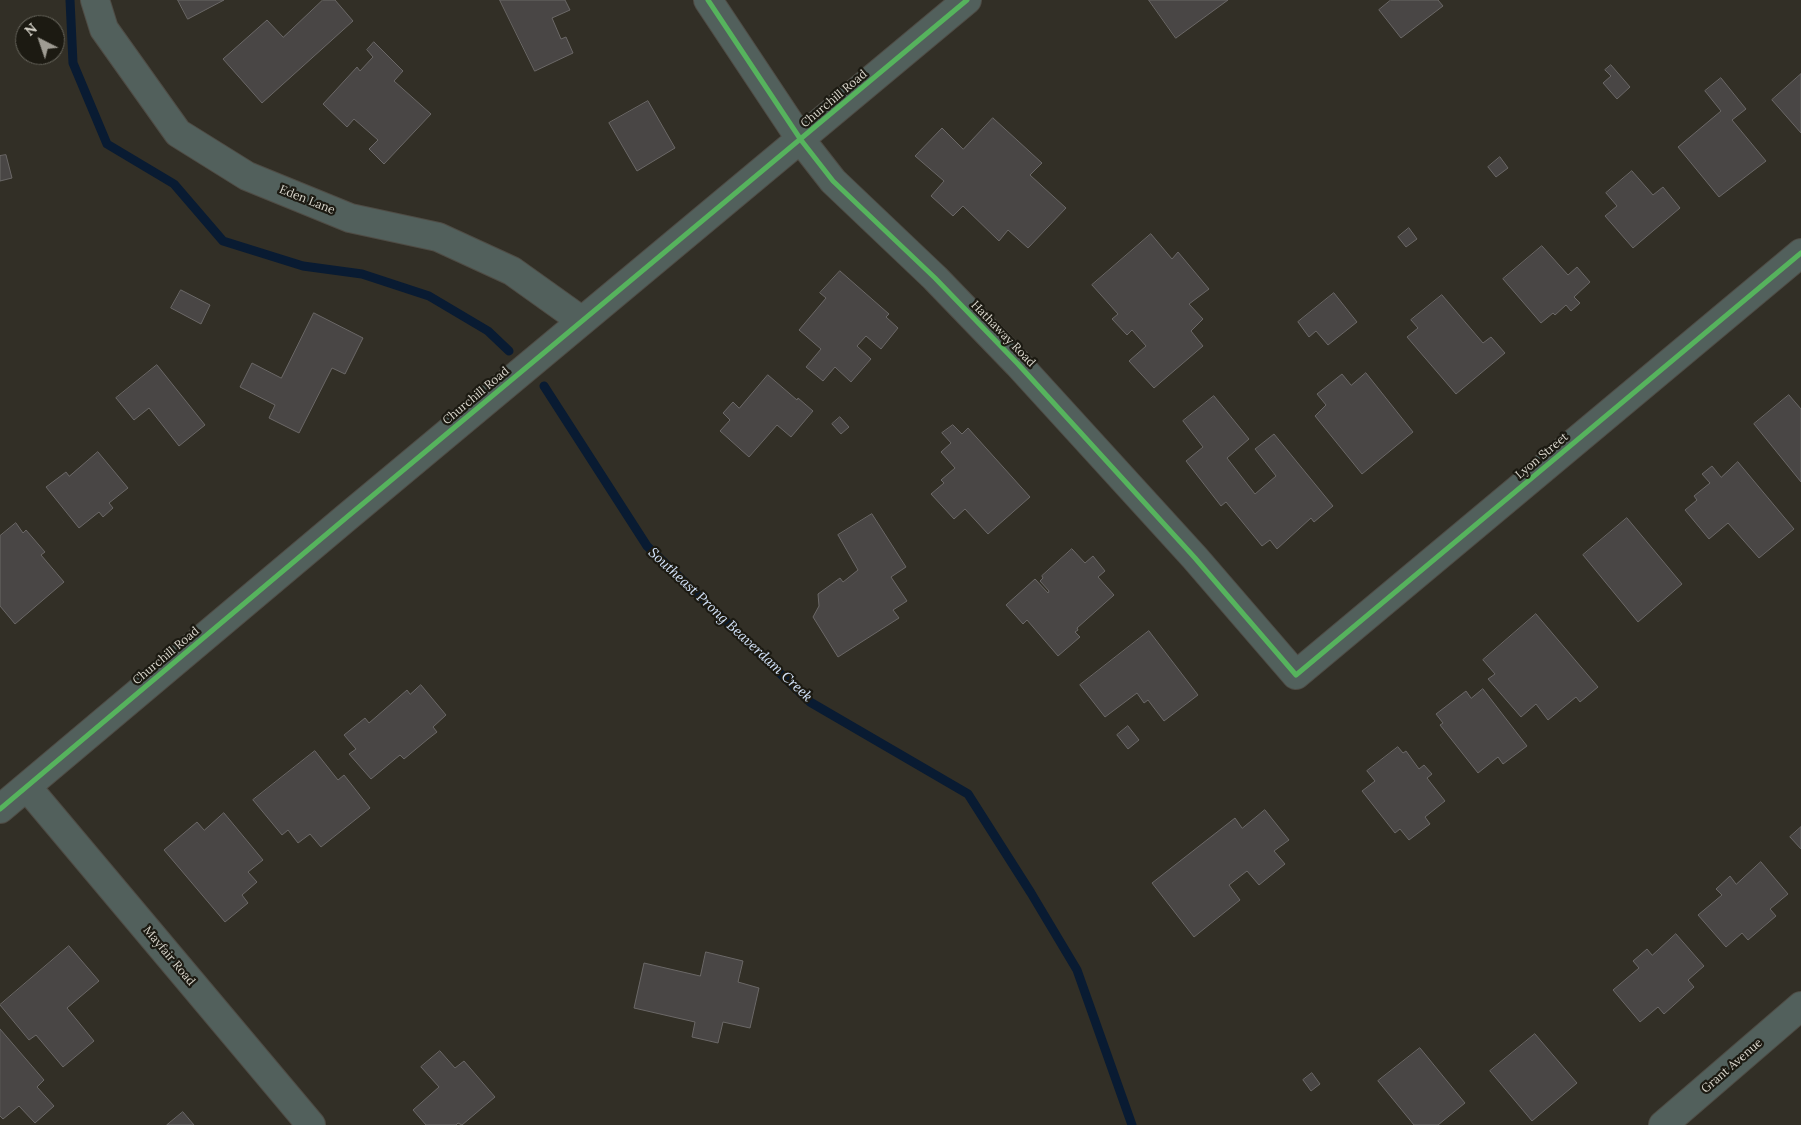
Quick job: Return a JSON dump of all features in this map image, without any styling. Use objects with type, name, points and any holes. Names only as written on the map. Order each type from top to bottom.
[{"type":"street","name":"Eden Lane","points":[[95,0],[104,29],[178,133],[247,176],[350,218],[438,237],[512,271],[582,321]]},
{"type":"street","name":"Hathaway Road","points":[[708,0],[801,140],[833,181],[935,278],[1079,429],[1195,558],[1296,675]]},
{"type":"street","name":"Churchill Road","points":[[0,809],[967,0]]},
{"type":"street","name":"Lyon Street","points":[[1296,675],[1801,253]]},
{"type":"street","name":"Mayfair Road","points":[[27,787],[311,1125]]},
{"type":"street","name":"Grant Avenue","points":[[1663,1125],[1801,1006]]},
{"type":"building","points":[[178,0],[224,0],[188,19]]},
{"type":"building","points":[[323,0],[335,0],[353,21],[262,103],[223,59],[267,20],[283,37]]},
{"type":"building","points":[[500,0],[565,0],[570,10],[552,18],[561,39],[566,37],[573,53],[535,71]]},
{"type":"building","points":[[1149,0],[1228,0],[1176,38]]},
{"type":"building","points":[[1391,0],[1438,0],[1443,6],[1401,38],[1379,10]]},
{"type":"building","points":[[374,42],[403,71],[394,81],[431,114],[384,164],[369,149],[378,140],[354,119],[347,127],[323,104],[357,67],[360,71],[373,57],[367,50]]},
{"type":"building","points":[[1611,65],[1630,87],[1617,99],[1603,83],[1611,76],[1605,70]]},
{"type":"building","points":[[1801,74],[1801,133],[1772,100]]},
{"type":"building","points":[[1721,78],[1746,109],[1732,120],[1766,161],[1719,197],[1678,147],[1721,111],[1705,91]]},
{"type":"building","points":[[648,101],[675,148],[637,171],[609,123]]},
{"type":"building","points":[[993,118],[1042,163],[1030,175],[1066,208],[1028,248],[1008,230],[999,241],[963,206],[953,216],[931,196],[944,181],[915,156],[942,128],[963,149]]},
{"type":"building","points":[[6,155],[12,178],[0,181],[0,156]]},
{"type":"building","points":[[1500,157],[1508,168],[1496,177],[1488,167]]},
{"type":"building","points":[[1632,171],[1653,195],[1663,187],[1680,208],[1633,248],[1605,216],[1617,206],[1606,193]]},
{"type":"building","points":[[1409,228],[1417,239],[1406,247],[1398,237]]},
{"type":"building","points":[[1151,234],[1172,259],[1178,252],[1209,289],[1189,304],[1203,319],[1191,331],[1203,346],[1154,388],[1129,361],[1146,346],[1132,330],[1127,335],[1112,319],[1118,314],[1092,285]]},
{"type":"building","points":[[1542,246],[1568,275],[1577,267],[1590,282],[1574,297],[1580,303],[1571,311],[1566,305],[1555,315],[1553,313],[1541,323],[1503,279]]},
{"type":"building","points":[[840,271],[889,314],[886,317],[898,328],[881,349],[866,336],[857,346],[871,359],[851,382],[835,367],[823,381],[806,367],[821,349],[799,330],[826,298],[820,293]]},
{"type":"building","points":[[181,290],[210,305],[201,324],[171,308]]},
{"type":"building","points":[[1334,293],[1357,322],[1328,345],[1316,331],[1309,337],[1298,322]]},
{"type":"building","points":[[1442,295],[1483,343],[1491,337],[1505,353],[1456,394],[1407,337],[1418,328],[1411,320]]},
{"type":"building","points":[[314,313],[363,338],[345,374],[332,368],[299,433],[269,418],[275,405],[240,387],[252,363],[281,378]]},
{"type":"building","points":[[157,365],[205,425],[179,446],[149,408],[134,420],[116,398]]},
{"type":"building","points":[[1366,373],[1413,432],[1362,474],[1315,416],[1326,405],[1317,394],[1342,374],[1351,385]]},
{"type":"building","points":[[768,375],[813,411],[791,437],[777,425],[749,457],[720,431],[730,420],[723,413],[733,402],[739,408]]},
{"type":"building","points":[[1789,395],[1801,409],[1801,482],[1754,424]]},
{"type":"building","points":[[1214,396],[1249,439],[1227,458],[1255,494],[1276,476],[1255,449],[1274,434],[1333,506],[1314,522],[1311,518],[1277,549],[1270,540],[1262,546],[1226,502],[1221,506],[1186,461],[1203,447],[1183,421]]},
{"type":"building","points":[[840,417],[849,427],[841,434],[832,424]]},
{"type":"building","points":[[953,425],[962,434],[968,428],[1030,497],[988,534],[965,509],[954,519],[931,494],[944,483],[941,480],[955,468],[941,452],[951,443],[942,433]]},
{"type":"building","points":[[98,452],[128,488],[109,503],[113,508],[103,517],[99,512],[79,528],[46,487],[66,472],[69,476]]},
{"type":"building","points":[[1738,462],[1794,529],[1759,558],[1728,523],[1709,539],[1685,510],[1697,500],[1694,496],[1710,483],[1702,474],[1712,466],[1721,477]]},
{"type":"building","points":[[872,514],[906,567],[891,577],[907,601],[893,610],[899,618],[838,657],[813,617],[819,606],[818,594],[840,578],[843,582],[858,570],[838,535]]},
{"type":"building","points":[[1627,518],[1682,584],[1638,622],[1583,555]]},
{"type":"building","points":[[16,523],[23,533],[26,530],[45,552],[41,555],[64,582],[15,624],[0,606],[0,536]]},
{"type":"building","points":[[1072,549],[1085,563],[1093,556],[1105,571],[1098,577],[1114,595],[1077,628],[1078,630],[1075,632],[1080,637],[1058,656],[1027,620],[1023,624],[1006,605],[1035,579],[1048,593],[1049,591],[1040,581],[1043,578],[1042,576]]},
{"type":"building","points":[[1536,614],[1598,687],[1580,702],[1576,697],[1548,720],[1536,704],[1521,717],[1488,679],[1495,674],[1483,660]]},
{"type":"building","points":[[1149,631],[1198,695],[1164,721],[1148,700],[1144,703],[1137,693],[1105,717],[1080,685]]},
{"type":"building","points":[[421,685],[446,715],[433,727],[437,732],[404,759],[400,755],[371,779],[349,754],[356,749],[344,735],[365,718],[369,723],[407,690],[410,694]]},
{"type":"building","points":[[1483,689],[1527,746],[1503,764],[1498,757],[1478,773],[1440,725],[1443,723],[1436,714],[1466,691],[1471,698]]},
{"type":"building","points":[[1128,726],[1139,740],[1128,749],[1117,735]]},
{"type":"building","points":[[1398,747],[1403,753],[1406,751],[1419,769],[1424,765],[1432,774],[1427,778],[1445,801],[1425,817],[1430,824],[1409,840],[1400,829],[1395,833],[1362,791],[1375,781],[1367,771]]},
{"type":"building","points":[[315,751],[338,780],[344,775],[370,808],[321,847],[310,834],[298,843],[288,830],[282,835],[253,800]]},
{"type":"building","points":[[1265,810],[1289,840],[1274,851],[1285,864],[1259,885],[1247,871],[1229,885],[1240,900],[1194,937],[1152,883],[1235,818],[1242,828]]},
{"type":"building","points":[[224,813],[263,860],[248,872],[257,882],[242,895],[248,903],[225,922],[164,850],[197,822],[204,830]]},
{"type":"building","points":[[1801,827],[1801,849],[1790,837]]},
{"type":"building","points":[[1761,862],[1788,894],[1770,909],[1776,916],[1748,940],[1742,933],[1726,947],[1698,915],[1722,895],[1716,889],[1730,876],[1736,884]]},
{"type":"building","points":[[1676,934],[1704,966],[1688,980],[1694,987],[1664,1014],[1658,1007],[1640,1022],[1613,990],[1639,968],[1633,961],[1647,949],[1652,955]]},
{"type":"building","points":[[69,946],[99,981],[67,1008],[94,1041],[63,1067],[36,1035],[29,1040],[0,1005]]},
{"type":"building","points":[[706,952],[743,961],[738,982],[759,988],[750,1028],[723,1022],[718,1043],[692,1037],[695,1022],[634,1008],[644,963],[700,976]]},
{"type":"building","points":[[0,1029],[44,1080],[37,1087],[54,1106],[35,1123],[19,1106],[3,1119],[0,1116]]},
{"type":"building","points":[[1535,1034],[1577,1083],[1532,1121],[1490,1071]]},
{"type":"building","points":[[1420,1048],[1465,1103],[1438,1125],[1414,1125],[1378,1081]]},
{"type":"building","points":[[440,1051],[455,1068],[464,1061],[495,1097],[462,1125],[458,1123],[456,1125],[426,1125],[413,1110],[439,1087],[421,1067]]},
{"type":"building","points":[[1312,1073],[1320,1084],[1311,1091],[1303,1080]]},
{"type":"building","points":[[183,1112],[194,1125],[167,1125]]},
{"type":"waterway","name":"Southeast Prong Beaverdam Creek","points":[[70,0],[73,63],[107,144],[174,184],[223,241],[303,266],[362,274],[429,296],[488,331],[509,351]]},
{"type":"waterway","name":"Southeast Prong Beaverdam Creek","points":[[544,386],[647,546],[810,702],[968,794],[1077,970],[1132,1125]]},
{"type":"cycle path","points":[[708,0],[801,140],[833,181],[935,278],[1018,364],[1195,558],[1296,675],[1801,253]]},
{"type":"cycle path","points":[[0,809],[967,0]]}]
